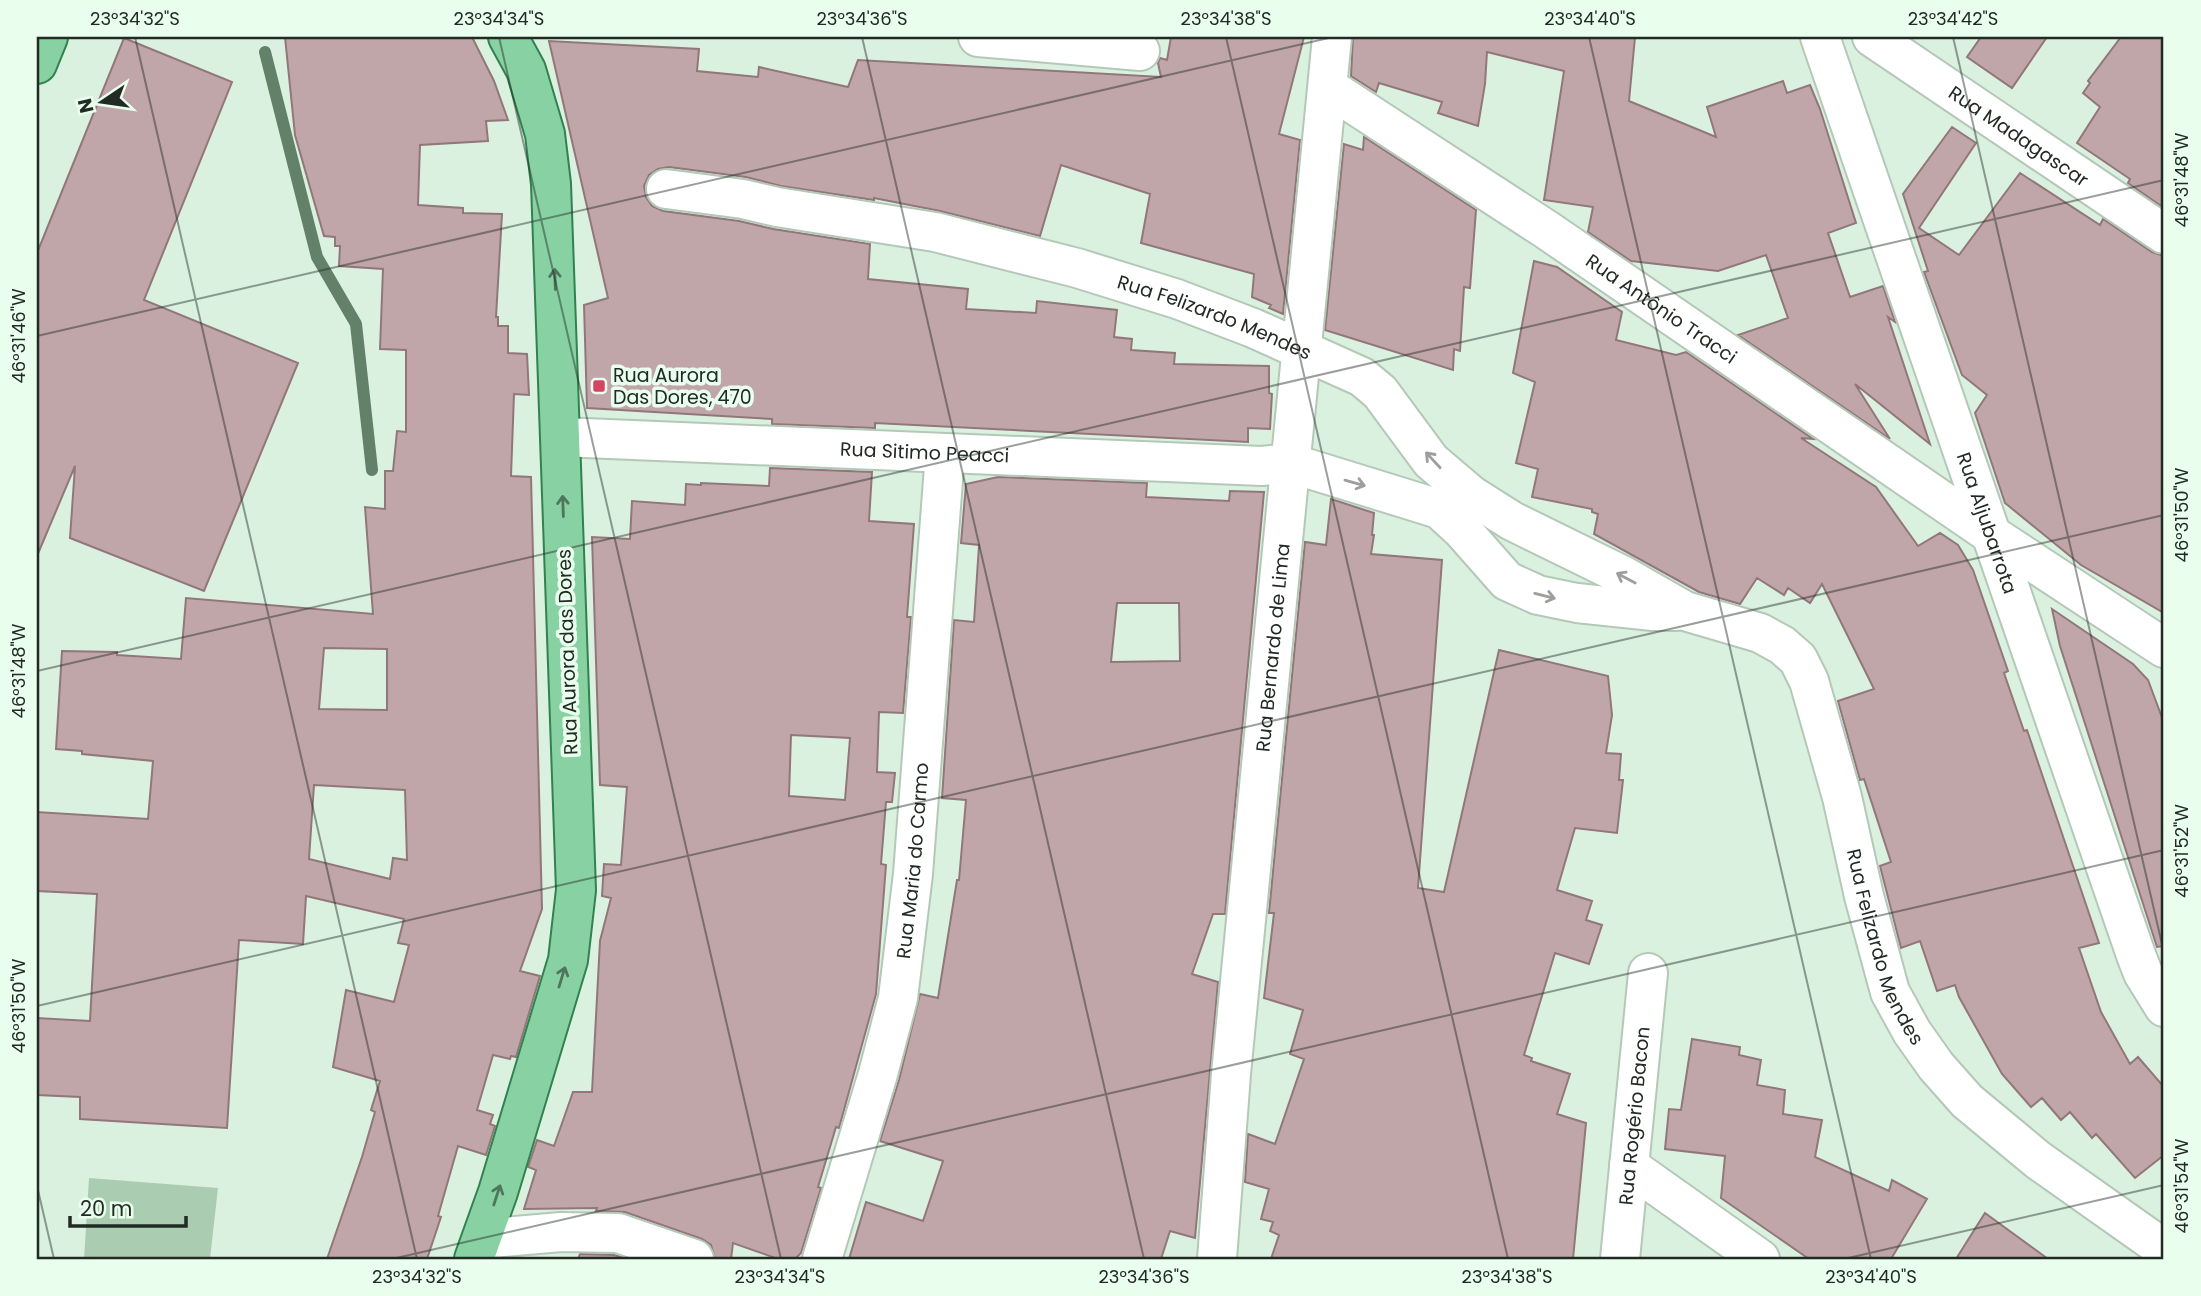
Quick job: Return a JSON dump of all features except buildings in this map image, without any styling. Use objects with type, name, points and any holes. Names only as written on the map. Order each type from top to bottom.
[{"type":"main road","points":[[37,64],[48,37]]},
{"type":"main road","name":"Rua Aurora das Dores","points":[[478,1249],[498,1192],[568,960],[576,890],[551,175],[544,134],[526,70],[508,37]]},
{"type":"street","points":[[978,37],[1140,51]]},
{"type":"street","name":"Rua Bernardo de Lima","points":[[1217,1259],[1233,1061],[1332,37]]},
{"type":"street","name":"Rua Aljubarrota","points":[[1820,37],[2136,956],[2143,973],[2164,1006]]},
{"type":"street","name":"Rua Madagascar","points":[[1872,37],[2164,234]]},
{"type":"street","name":"Rua Antônio Tracci","points":[[1329,88],[1547,230],[1992,535],[2164,648]]},
{"type":"street","name":"Rua Felizardo Mendes","points":[[666,189],[743,199],[961,239],[1077,268],[1177,299],[1253,328],[1362,377],[1380,392],[1431,461],[1471,495],[1512,521],[1622,575],[1685,611],[1760,633],[1782,645],[1798,659],[1809,681],[1842,797],[1864,896],[1890,992],[1912,1032],[1936,1066],[1967,1101],[2038,1160],[2164,1249]]},
{"type":"street","name":"Rua Sitimo Peacci","points":[[561,437],[1262,466],[1290,463]]},
{"type":"street","name":"Rua Maria do Carmo","points":[[822,1259],[898,998],[913,874],[945,454]]},
{"type":"street","name":"Rua Felizardo Mendes","points":[[1290,463],[1438,509],[1462,530],[1507,581],[1538,595],[1577,603],[1653,611],[1685,611]]},
{"type":"street","name":"Rua Rogério Bacon","points":[[1620,1259],[1648,973]]},
{"type":"street","points":[[1629,1166],[1760,1259]]},
{"type":"street","points":[[478,1249],[561,1232],[618,1233],[694,1259]]},
{"type":"green space","points":[[89,1178],[218,1188],[210,1259],[84,1259]]},
{"type":"waterway","points":[[265,52],[317,257],[356,324],[372,470]]},
{"type":"place","name":"Rua Aurora Das Dores, 470","points":[[599,386]]}]
